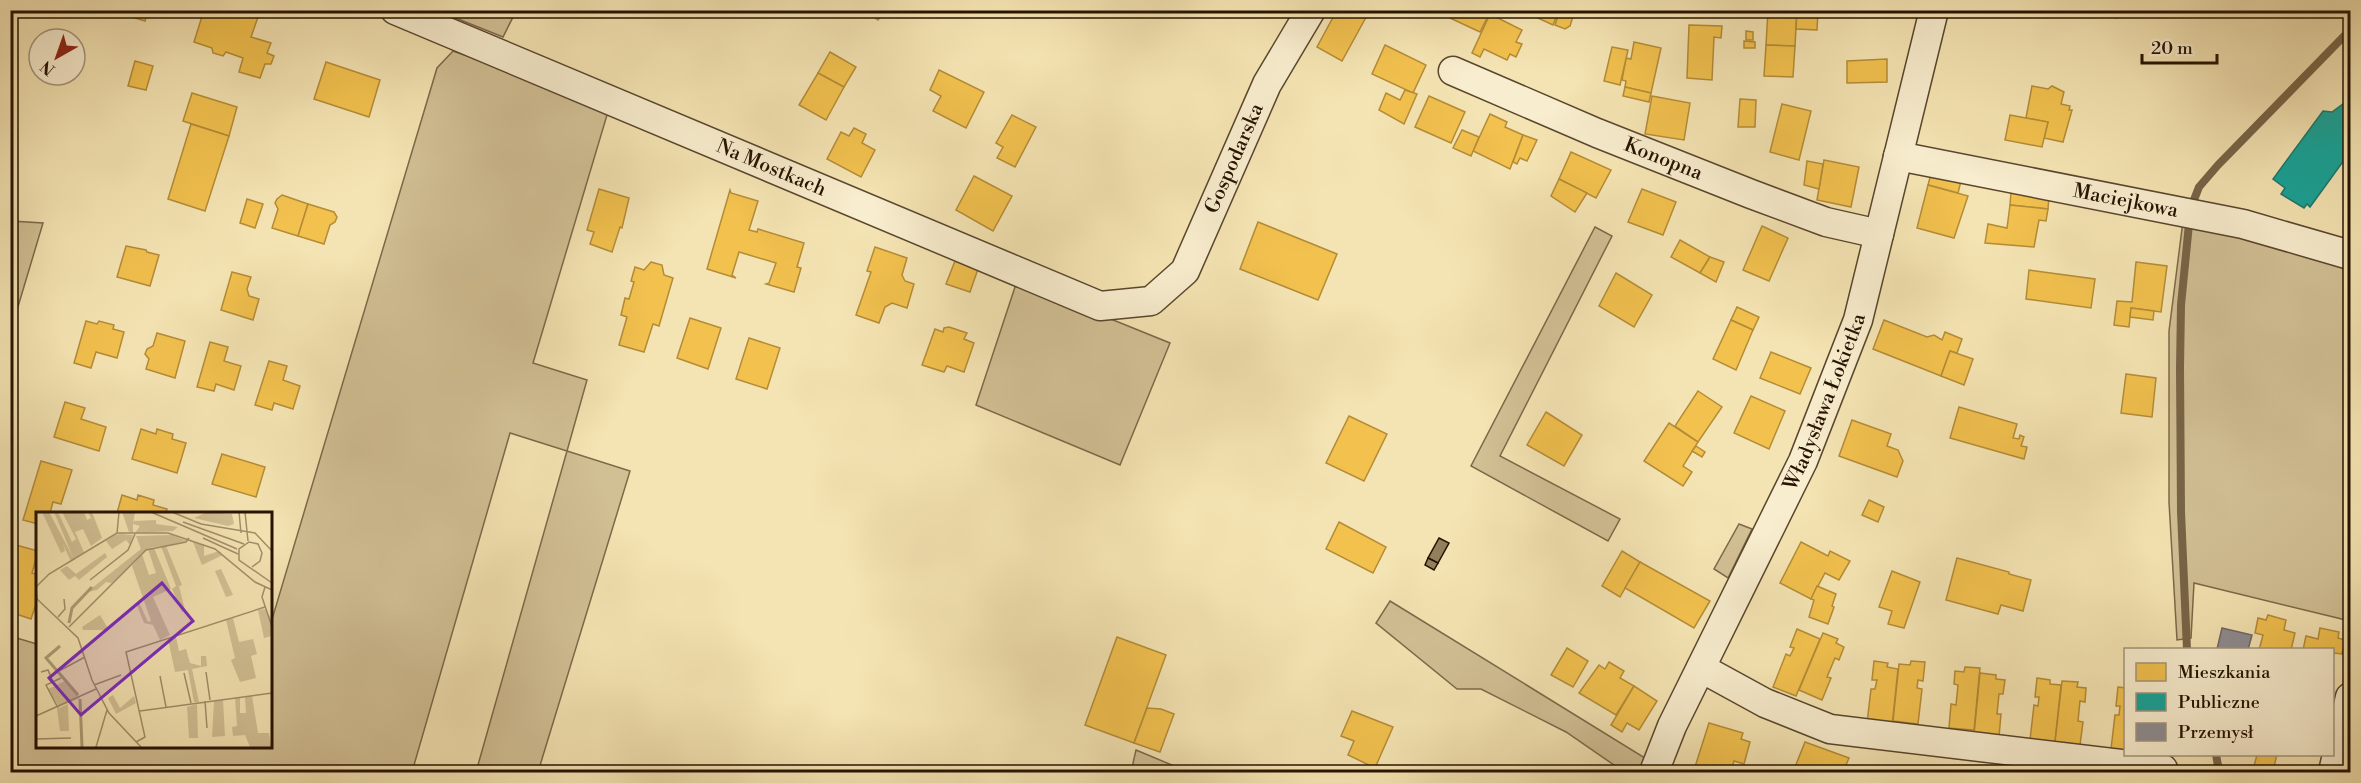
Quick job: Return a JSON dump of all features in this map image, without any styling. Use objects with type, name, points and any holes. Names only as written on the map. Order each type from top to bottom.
[{"type":"street","name":"Na Mostkach","points":[[395,10],[1100,306],[1151,301]]},
{"type":"street","name":"Gospodarska","points":[[1151,301],[1185,271],[1267,84],[1311,10]]},
{"type":"street","name":"Władysława Łokietka","points":[[1654,772],[1672,726],[1803,460],[1858,320],[1934,10]]},
{"type":"street","name":"Konopna","points":[[1453,71],[1597,133],[1740,190],[1826,222],[1879,234]]},
{"type":"street","name":"Maciejkowa","points":[[1898,156],[2243,224],[2350,255]]},
{"type":"street","points":[[1701,668],[1765,703],[1830,729],[2163,769]]},
{"type":"street","points":[[2333,772],[2350,695],[2334,689]]},
{"type":"shaded area","points":[[516,10],[503,37],[438,11]]},
{"type":"shaded area","points":[[453,51],[610,105],[533,363],[587,380],[567,451],[510,433],[412,772],[11,772],[10,636],[36,644],[36,747],[272,747],[272,619],[437,68]]},
{"type":"shaded area","points":[[10,221],[43,223],[11,330]]},
{"type":"shaded area","points":[[2183,221],[2350,263],[2350,621],[2194,583],[2191,638],[2177,640],[2169,502],[2169,331]]},
{"type":"shaded area","points":[[1595,227],[1612,236],[1500,456],[1620,519],[1608,541],[1471,466]]},
{"type":"shaded area","points":[[1017,281],[1170,343],[1120,465],[976,405]]},
{"type":"shaded area","points":[[567,451],[630,471],[538,772],[476,772]]},
{"type":"shaded area","points":[[1739,524],[1752,529],[1728,578],[1714,569]]},
{"type":"shaded area","points":[[1390,601],[1645,758],[1639,772],[1612,772],[1614,765],[1566,732],[1481,689],[1457,689],[1376,623]]},
{"type":"shaded area","points":[[1136,750],[1179,768],[1184,772],[1131,772]]},
{"type":"building: Mieszkania","points":[[121,10],[148,10],[145,21],[122,14]]},
{"type":"building: Mieszkania","points":[[204,10],[239,10],[258,17],[251,37],[271,43],[267,53],[274,56],[271,64],[265,64],[260,78],[239,72],[243,58],[226,52],[223,56],[213,53],[212,48],[194,42]]},
{"type":"building: Mieszkania","points":[[867,10],[878,10],[883,13],[878,20],[866,12]]},
{"type":"building: Mieszkania","points":[[1337,10],[1370,10],[1342,61],[1317,47]]},
{"type":"building: Mieszkania","points":[[1453,10],[1491,10],[1480,32],[1450,18]]},
{"type":"building: Mieszkania","points":[[1528,10],[1548,10],[1557,15],[1553,25],[1527,13]]},
{"type":"building: Mieszkania","points":[[1548,10],[1573,10],[1570,26],[1565,29],[1555,25],[1558,16]]},
{"type":"building: Mieszkania","points":[[1768,10],[1797,10],[1795,46],[1766,45]]},
{"type":"building: Mieszkania","points":[[1797,10],[1818,10],[1817,30],[1796,29]]},
{"type":"building: Mieszkania","points":[[2084,10],[2119,10],[2117,18]]},
{"type":"building: Mieszkania","points":[[1490,14],[1522,30],[1516,42],[1522,44],[1516,57],[1510,54],[1507,60],[1484,49],[1480,57],[1472,53]]},
{"type":"building: Mieszkania","points":[[1689,25],[1722,26],[1721,38],[1714,37],[1712,80],[1687,78]]},
{"type":"building: Mieszkania","points":[[1746,31],[1753,32],[1753,40],[1746,40]]},
{"type":"building: Mieszkania","points":[[1744,41],[1755,42],[1755,48],[1744,48]]},
{"type":"building: Mieszkania","points":[[1634,42],[1661,48],[1651,93],[1625,87],[1626,81],[1622,80],[1626,58],[1631,59]]},
{"type":"building: Mieszkania","points":[[1385,45],[1426,65],[1413,93],[1372,74]]},
{"type":"building: Mieszkania","points":[[1766,45],[1795,46],[1793,77],[1764,76]]},
{"type":"building: Mieszkania","points":[[1612,47],[1628,50],[1620,85],[1604,81]]},
{"type":"building: Mieszkania","points":[[830,52],[856,67],[844,87],[818,73]]},
{"type":"building: Mieszkania","points":[[1887,59],[1887,82],[1847,83],[1847,61]]},
{"type":"building: Mieszkania","points":[[135,61],[153,66],[146,90],[128,86]]},
{"type":"building: Mieszkania","points":[[326,62],[380,80],[369,117],[314,99]]},
{"type":"building: Mieszkania","points":[[939,70],[984,92],[966,128],[933,111],[941,96],[930,90]]},
{"type":"building: Mieszkania","points":[[818,73],[844,87],[826,120],[799,105]]},
{"type":"building: Mieszkania","points":[[2032,86],[2048,89],[2052,86],[2064,92],[2061,104],[2070,106],[2069,110],[2072,110],[2063,142],[2044,138],[2048,122],[2026,118]]},
{"type":"building: Mieszkania","points":[[1625,87],[1651,93],[1649,102],[1623,96]]},
{"type":"building: Mieszkania","points":[[1405,90],[1417,94],[1404,124],[1379,110],[1386,93],[1400,100]]},
{"type":"building: Mieszkania","points":[[192,93],[237,107],[229,136],[183,121]]},
{"type":"building: Mieszkania","points":[[1429,96],[1465,112],[1451,143],[1415,127]]},
{"type":"building: Mieszkania","points":[[1652,96],[1690,103],[1684,140],[1645,134]]},
{"type":"building: Mieszkania","points":[[1740,99],[1756,100],[1755,127],[1738,127]]},
{"type":"building: Mieszkania","points":[[1782,104],[1811,111],[1799,160],[1770,152]]},
{"type":"building: Mieszkania","points":[[1490,114],[1507,122],[1505,127],[1523,135],[1510,169],[1473,151]]},
{"type":"building: Mieszkania","points":[[1012,115],[1036,127],[1015,167],[997,158],[1003,147],[996,143]]},
{"type":"building: Mieszkania","points":[[2010,115],[2048,122],[2042,147],[2005,140]]},
{"type":"building: Mieszkania","points":[[191,124],[229,136],[205,211],[168,199]]},
{"type":"building: Mieszkania","points":[[854,128],[866,134],[862,143],[875,150],[861,177],[827,159],[841,132],[849,136]]},
{"type":"building: Mieszkania","points":[[1462,130],[1479,137],[1471,156],[1453,148]]},
{"type":"building: Mieszkania","points":[[1523,135],[1537,140],[1527,161],[1520,158],[1517,164],[1513,162]]},
{"type":"building: Mieszkania","points":[[1571,152],[1611,170],[1596,198],[1559,179]]},
{"type":"building: Mieszkania","points":[[1824,160],[1859,167],[1851,207],[1817,200]]},
{"type":"building: Mieszkania","points":[[1807,161],[1823,164],[1819,189],[1804,185]]},
{"type":"building: Mieszkania","points":[[1932,170],[1962,177],[1958,193],[1928,185]]},
{"type":"building: Mieszkania","points":[[974,176],[1012,196],[993,231],[956,210]]},
{"type":"building: Mieszkania","points":[[1559,179],[1587,193],[1575,212],[1551,196]]},
{"type":"building: Mieszkania","points":[[1928,185],[1968,196],[1954,238],[1917,228]]},
{"type":"building: Mieszkania","points":[[599,189],[629,198],[622,228],[620,227],[612,252],[590,244],[594,232],[587,230]]},
{"type":"building: Mieszkania","points":[[1642,189],[1676,202],[1663,235],[1628,222]]},
{"type":"building: Mieszkania","points":[[730,190],[731,193],[758,201],[749,230],[757,232],[758,229],[804,243],[797,267],[801,268],[794,292],[766,284],[769,283],[776,263],[739,252],[732,275],[736,278],[707,269]]},
{"type":"building: Mieszkania","points":[[2011,191],[2049,196],[2048,209],[2010,205]]},
{"type":"building: Mieszkania","points":[[282,195],[308,204],[298,236],[272,228],[278,209],[275,203]]},
{"type":"building: Mieszkania","points":[[247,199],[263,204],[255,228],[240,223]]},
{"type":"building: Mieszkania","points":[[308,204],[334,212],[337,217],[330,225],[324,244],[298,236]]},
{"type":"building: Mieszkania","points":[[2010,205],[2048,209],[2046,221],[2039,220],[2034,247],[1985,243],[1988,224],[2007,228]]},
{"type":"building: Mieszkania","points":[[1258,222],[1337,254],[1318,300],[1240,269]]},
{"type":"building: Mieszkania","points":[[1762,226],[1788,238],[1769,281],[1743,270]]},
{"type":"building: Mieszkania","points":[[1680,240],[1710,257],[1700,273],[1671,257]]},
{"type":"building: Mieszkania","points":[[126,246],[159,255],[150,286],[117,277]]},
{"type":"building: Mieszkania","points":[[875,247],[907,258],[902,275],[905,281],[914,284],[907,308],[892,303],[885,307],[879,323],[856,315],[871,272],[867,271]]},
{"type":"building: Mieszkania","points":[[1710,257],[1724,262],[1716,282],[1700,273]]},
{"type":"building: Mieszkania","points":[[955,261],[978,269],[970,292],[946,284]]},
{"type":"building: Mieszkania","points":[[651,262],[662,265],[664,275],[673,278],[659,326],[653,324],[644,352],[619,345],[627,317],[621,315],[625,298],[629,299],[634,282],[631,281],[635,267],[644,270]]},
{"type":"building: Mieszkania","points":[[2136,262],[2167,266],[2161,312],[2131,308],[2129,327],[2114,325],[2117,301],[2132,302]]},
{"type":"building: Mieszkania","points":[[2029,270],[2095,279],[2091,308],[2026,299]]},
{"type":"building: Mieszkania","points":[[232,272],[251,277],[247,289],[249,296],[259,299],[253,320],[221,310]]},
{"type":"building: Mieszkania","points":[[1616,273],[1652,295],[1634,327],[1599,306]]},
{"type":"building: Mieszkania","points":[[1737,307],[1759,317],[1753,330],[1731,320]]},
{"type":"building: Mieszkania","points":[[2131,308],[2154,311],[2153,320],[2130,317]]},
{"type":"building: Mieszkania","points":[[690,318],[721,328],[708,369],[677,358]]},
{"type":"building: Mieszkania","points":[[1731,320],[1753,330],[1736,370],[1713,359]]},
{"type":"building: Mieszkania","points":[[1884,320],[1927,337],[1934,335],[1942,340],[1945,332],[1962,339],[1957,353],[1950,351],[1941,376],[1873,349]]},
{"type":"building: Mieszkania","points":[[86,321],[97,324],[99,321],[114,325],[113,329],[124,332],[117,358],[96,352],[91,368],[74,363]]},
{"type":"building: Mieszkania","points":[[949,327],[967,333],[964,339],[974,343],[964,372],[947,366],[944,372],[922,365],[935,329],[943,332],[944,328]]},
{"type":"building: Mieszkania","points":[[157,333],[185,341],[175,378],[146,369],[149,359],[145,354],[147,349],[153,346]]},
{"type":"building: Mieszkania","points":[[749,338],[780,348],[767,389],[736,379]]},
{"type":"building: Mieszkania","points":[[210,342],[228,347],[224,361],[241,366],[234,390],[216,384],[214,391],[197,387]]},
{"type":"building: Mieszkania","points":[[1950,351],[1973,359],[1964,385],[1941,376]]},
{"type":"building: Mieszkania","points":[[1771,352],[1811,368],[1800,394],[1760,378]]},
{"type":"building: Mieszkania","points":[[269,361],[287,366],[283,380],[300,386],[293,409],[274,403],[272,410],[255,405]]},
{"type":"building: Mieszkania","points":[[2126,374],[2156,378],[2152,417],[2121,413]]},
{"type":"building: Mieszkania","points":[[1698,391],[1722,407],[1698,442],[1675,426]]},
{"type":"building: Mieszkania","points":[[1751,396],[1785,411],[1769,449],[1734,433]]},
{"type":"building: Mieszkania","points":[[65,402],[85,408],[81,419],[106,427],[99,451],[54,437]]},
{"type":"building: Mieszkania","points":[[1959,407],[2017,424],[2013,438],[2019,439],[2020,435],[2024,437],[2021,446],[2027,447],[2024,459],[1950,438]]},
{"type":"building: Mieszkania","points":[[1546,412],[1582,435],[1564,466],[1527,445]]},
{"type":"building: Mieszkania","points":[[1349,416],[1387,434],[1364,481],[1326,463]]},
{"type":"building: Mieszkania","points":[[1852,420],[1891,434],[1887,446],[1898,450],[1903,461],[1897,477],[1839,456]]},
{"type":"building: Mieszkania","points":[[1669,423],[1698,442],[1683,466],[1692,472],[1683,486],[1644,461]]},
{"type":"building: Mieszkania","points":[[141,429],[156,434],[157,429],[173,434],[172,439],[186,443],[177,473],[132,459]]},
{"type":"building: Mieszkania","points":[[1696,446],[1705,452],[1702,457],[1692,451]]},
{"type":"building: Mieszkania","points":[[222,454],[265,467],[256,497],[212,484]]},
{"type":"building: Mieszkania","points":[[41,461],[72,470],[61,504],[53,502],[50,512],[36,512],[36,523],[23,520]]},
{"type":"building: Mieszkania","points":[[122,495],[137,500],[138,495],[154,500],[153,505],[167,509],[166,512],[117,512]]},
{"type":"building: Mieszkania","points":[[1869,500],[1884,507],[1878,522],[1862,515]]},
{"type":"building: Mieszkania","points":[[1339,522],[1386,547],[1373,573],[1326,549]]},
{"type":"building: Mieszkania","points":[[1801,542],[1828,556],[1830,551],[1850,561],[1839,580],[1825,573],[1811,599],[1780,583]]},
{"type":"building: Mieszkania","points":[[16,545],[36,550],[32,573],[36,574],[36,604],[31,619],[10,612],[10,564]]},
{"type":"building: Mieszkania","points":[[1622,551],[1640,562],[1620,597],[1602,586]]},
{"type":"building: Mieszkania","points":[[1957,558],[2031,580],[2023,611],[2001,605],[1998,614],[1946,600]]},
{"type":"building: Mieszkania","points":[[1640,562],[1710,601],[1694,628],[1625,588]]},
{"type":"building: Mieszkania","points":[[1892,571],[1920,582],[1904,628],[1888,624],[1892,611],[1879,607]]},
{"type":"building: Mieszkania","points":[[1817,586],[1836,594],[1828,624],[1809,617],[1814,600],[1811,599]]},
{"type":"building: Mieszkania","points":[[2268,615],[2286,620],[2284,630],[2295,633],[2291,648],[2260,648],[2263,635],[2255,633],[2258,618],[2266,620]]},
{"type":"building: Mieszkania","points":[[2320,628],[2339,632],[2338,638],[2345,640],[2342,654],[2334,653],[2334,648],[2303,648],[2306,636],[2318,639]]},
{"type":"building: Mieszkania","points":[[1797,629],[1820,639],[1796,696],[1773,687],[1786,654],[1790,656],[1794,648],[1790,647]]},
{"type":"building: Mieszkania","points":[[1823,633],[1838,639],[1836,643],[1844,647],[1839,660],[1835,658],[1827,677],[1831,678],[1822,700],[1799,690]]},
{"type":"building: Mieszkania","points":[[1117,637],[1166,655],[1134,743],[1085,725]]},
{"type":"building: Mieszkania","points":[[2345,640],[2350,641],[2350,682],[2343,681],[2349,656],[2342,654]]},
{"type":"building: Mieszkania","points":[[1567,648],[1588,661],[1573,687],[1551,675]]},
{"type":"building: Mieszkania","points":[[1874,661],[1888,663],[1887,667],[1898,669],[1892,726],[1867,723],[1871,689],[1875,689],[1877,680],[1872,680]]},
{"type":"building: Mieszkania","points":[[1911,661],[1925,662],[1923,681],[1918,680],[1917,688],[1922,689],[1918,724],[1893,721],[1899,664],[1910,665]]},
{"type":"building: Mieszkania","points":[[1609,662],[1624,671],[1620,678],[1634,686],[1616,715],[1579,693],[1599,665],[1605,669]]},
{"type":"building: Mieszkania","points":[[1965,667],[1980,668],[1974,730],[1949,728],[1951,704],[1956,705],[1958,685],[1954,684],[1955,671],[1964,672]]},
{"type":"building: Mieszkania","points":[[1980,673],[1996,675],[1996,679],[2005,680],[2003,694],[1999,694],[1997,714],[2001,714],[1999,737],[1974,735]]},
{"type":"building: Mieszkania","points":[[2037,678],[2050,680],[2050,684],[2061,685],[2055,742],[2030,740],[2034,705],[2038,706],[2039,697],[2035,697]]},
{"type":"building: Mieszkania","points":[[2062,681],[2078,682],[2077,687],[2086,688],[2085,702],[2080,701],[2078,721],[2083,722],[2080,745],[2055,742]]},
{"type":"building: Mieszkania","points":[[1634,686],[1657,701],[1639,730],[1627,723],[1622,732],[1611,725]]},
{"type":"building: Mieszkania","points":[[2118,687],[2124,688],[2124,751],[2111,749],[2115,715],[2119,715],[2120,706],[2116,706]]},
{"type":"building: Mieszkania","points":[[1147,708],[1161,709],[1174,714],[1160,752],[1134,743]]},
{"type":"building: Mieszkania","points":[[1352,711],[1393,727],[1375,768],[1348,755],[1354,741],[1341,736]]},
{"type":"building: Mieszkania","points":[[1709,723],[1743,733],[1741,739],[1750,742],[1744,764],[1734,761],[1731,770],[1740,772],[1694,770]]},
{"type":"building: Mieszkania","points":[[1805,742],[1849,758],[1843,772],[1793,772]]},
{"type":"building: Mieszkania","points":[[2257,756],[2277,756],[2273,771],[2254,766]]},
{"type":"building: Mieszkania","points":[[1742,768],[1756,772],[1740,772]]},
{"type":"building: Publiczne","points":[[2350,101],[2350,152],[2310,207],[2307,204],[2304,208],[2281,194],[2285,188],[2273,179],[2323,111],[2332,112]]},
{"type":"building: Przemysł","points":[[2222,628],[2252,635],[2249,648],[2217,648]]},
{"type":"building: Inne","points":[[1439,538],[1449,543],[1438,563],[1428,558]]},
{"type":"building: Inne","points":[[1428,558],[1438,563],[1434,570],[1425,565]]},
{"type":"waterway","points":[[2192,205],[2199,187],[2218,165],[2350,30]]},
{"type":"waterway","points":[[2187,648],[2181,512],[2180,368],[2181,305],[2189,224]]},
{"type":"waterway","points":[[2216,756],[2219,772]]}]
